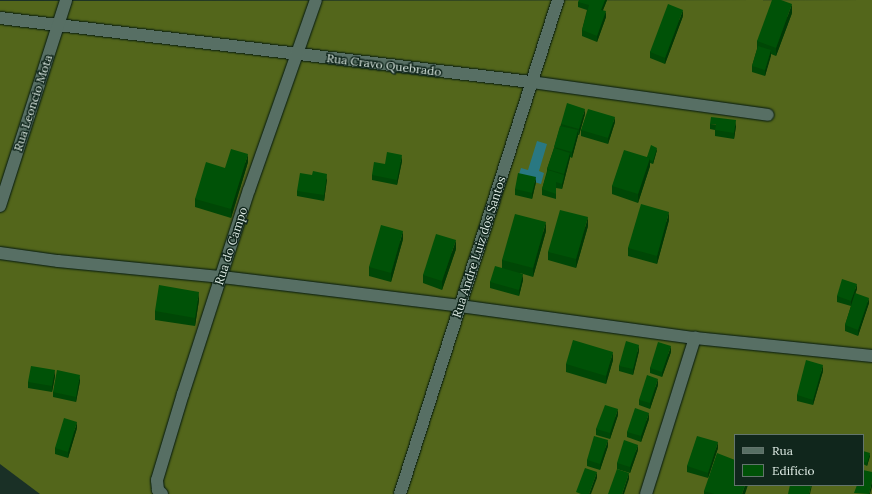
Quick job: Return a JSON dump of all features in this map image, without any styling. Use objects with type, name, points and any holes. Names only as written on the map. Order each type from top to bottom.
[{"type":"street","name":"Rua Leoncio Mota","points":[[0,206],[66,0]]},
{"type":"street","name":"Rua do Campo","points":[[162,494],[158,490],[157,480],[182,394],[222,277],[249,190],[316,0]]},
{"type":"street","name":"Rua Andre Luiz dos Santos","points":[[400,494],[558,0]]},
{"type":"street","name":"Rua Cravo Quebrado","points":[[0,18],[531,82],[768,115]]},
{"type":"street","points":[[0,252],[58,261],[222,277],[460,306],[695,338],[872,356]]},
{"type":"street","points":[[646,494],[695,338]]},
{"type":"green space","points":[[872,0],[872,494],[40,494],[0,464],[0,1]]},
{"type":"water","points":[[537,141],[547,144],[539,171],[544,173],[541,184],[518,177],[521,168],[528,170]]},
{"type":"building","points":[[579,0],[605,0],[601,10],[606,11],[597,36],[582,30],[589,5],[578,2]]},
{"type":"building","points":[[772,0],[781,0],[792,4],[776,48],[757,41]]},
{"type":"building","points":[[668,4],[683,10],[665,58],[650,52]]},
{"type":"building","points":[[758,46],[771,50],[765,70],[752,66]]},
{"type":"building","points":[[567,103],[585,109],[579,129],[561,124]]},
{"type":"building","points":[[588,109],[615,117],[608,138],[581,130]]},
{"type":"building","points":[[711,117],[736,120],[734,133],[715,130],[716,124],[710,124]]},
{"type":"building","points":[[560,126],[578,130],[572,152],[554,147]]},
{"type":"building","points":[[651,145],[657,148],[653,161],[647,157]]},
{"type":"building","points":[[554,148],[570,153],[564,174],[547,169]]},
{"type":"building","points":[[231,149],[248,154],[231,209],[195,199],[206,162],[225,168]]},
{"type":"building","points":[[624,150],[650,158],[638,194],[612,186]]},
{"type":"building","points":[[387,152],[402,155],[397,180],[372,175],[374,162],[385,164]]},
{"type":"building","points":[[548,170],[564,175],[562,184],[556,182],[556,194],[542,189]]},
{"type":"building","points":[[313,171],[327,174],[324,195],[297,191],[300,173],[312,175]]},
{"type":"building","points":[[518,173],[536,177],[532,193],[515,189]]},
{"type":"building","points":[[641,204],[669,212],[657,256],[628,248]]},
{"type":"building","points":[[560,210],[588,217],[576,259],[548,252]]},
{"type":"building","points":[[515,214],[546,222],[533,268],[502,260]]},
{"type":"building","points":[[381,225],[403,231],[391,273],[369,267]]},
{"type":"building","points":[[436,234],[456,240],[442,281],[423,275]]},
{"type":"building","points":[[495,266],[523,274],[519,290],[490,282]]},
{"type":"building","points":[[842,279],[857,284],[851,301],[837,296]]},
{"type":"building","points":[[159,285],[199,292],[195,318],[155,311]]},
{"type":"building","points":[[855,293],[869,298],[858,330],[845,325]]},
{"type":"building","points":[[573,340],[613,352],[606,376],[566,364]]},
{"type":"building","points":[[626,341],[639,345],[633,369],[619,366]]},
{"type":"building","points":[[658,342],[671,346],[662,372],[650,368]]},
{"type":"building","points":[[806,360],[823,365],[813,400],[797,395]]},
{"type":"building","points":[[31,366],[55,370],[52,386],[28,382]]},
{"type":"building","points":[[57,370],[80,375],[76,397],[53,392]]},
{"type":"building","points":[[647,375],[658,379],[650,403],[639,400]]},
{"type":"building","points":[[605,405],[618,409],[610,433],[596,429]]},
{"type":"building","points":[[635,408],[649,413],[641,436],[627,432]]},
{"type":"building","points":[[64,418],[77,422],[68,452],[55,448]]},
{"type":"building","points":[[594,436],[608,440],[600,464],[587,460]]},
{"type":"building","points":[[697,436],[718,442],[708,473],[687,466]]},
{"type":"building","points":[[624,440],[638,445],[630,467],[617,463]]},
{"type":"building","points":[[864,451],[870,453],[867,463],[864,462]]},
{"type":"building","points":[[717,453],[734,460],[734,486],[745,486],[742,494],[714,494],[704,491]]},
{"type":"building","points":[[585,468],[597,472],[589,494],[581,494],[576,492]]},
{"type":"building","points":[[617,469],[629,473],[622,494],[608,494]]},
{"type":"building","points":[[864,470],[872,472],[872,481],[869,494],[854,493],[857,486],[864,486]]},
{"type":"building","points":[[790,486],[811,486],[809,494],[788,494]]}]
